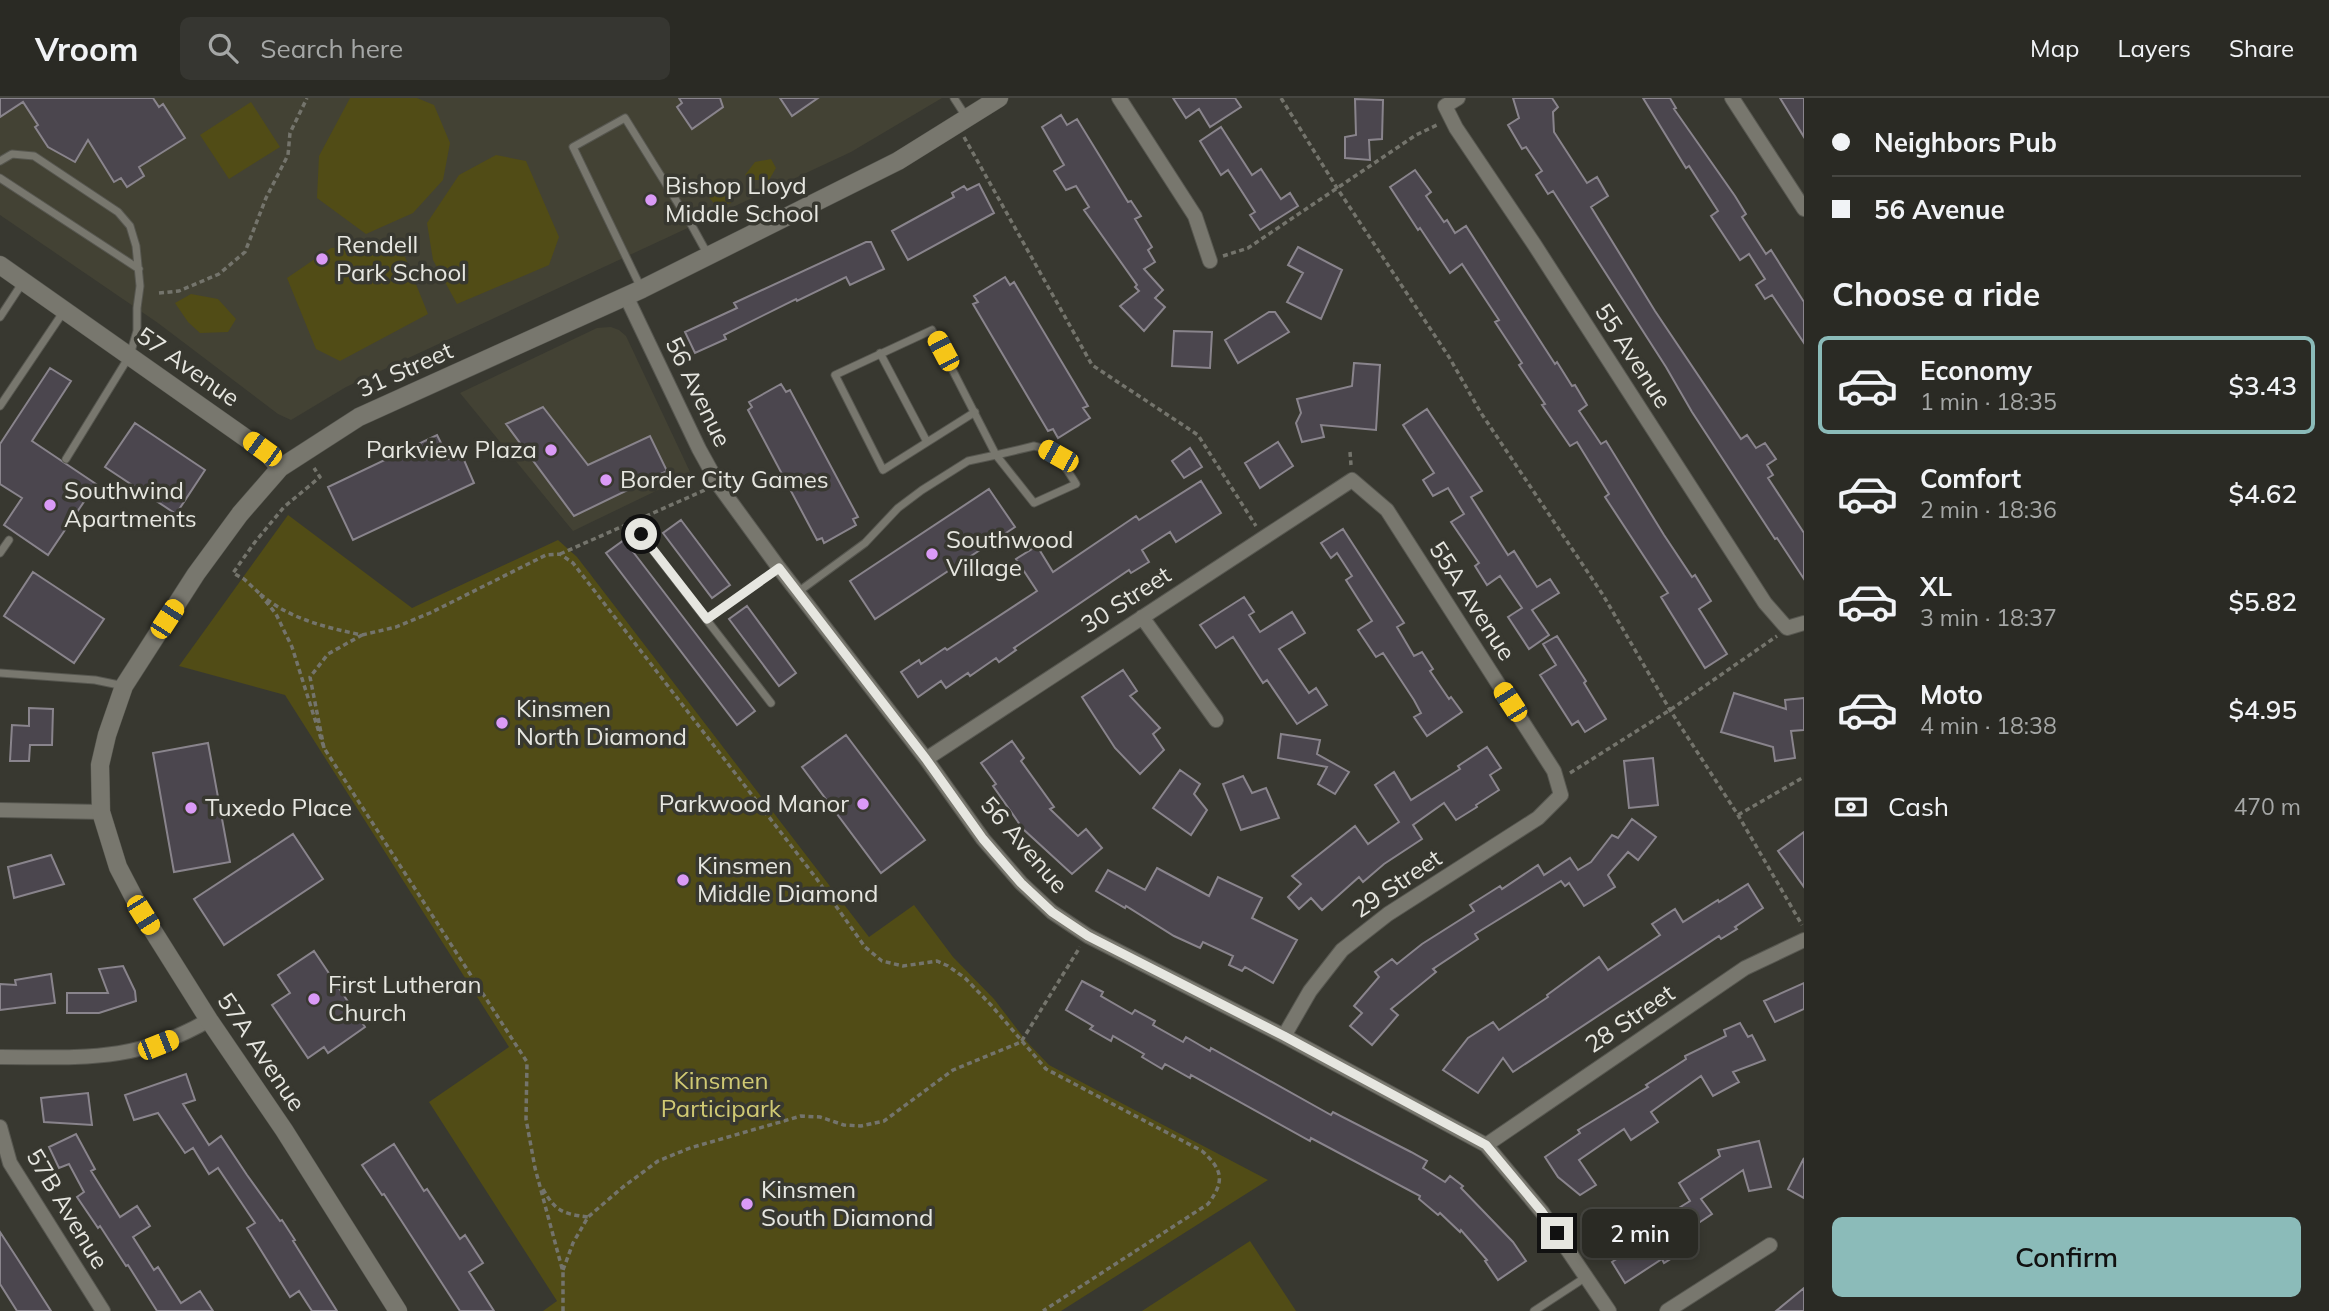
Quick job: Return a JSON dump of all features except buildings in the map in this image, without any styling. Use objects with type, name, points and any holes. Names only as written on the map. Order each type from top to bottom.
[{"type":"street","name":"31 Street","points":[[101,812],[100,765],[124,686],[196,574],[240,514],[280,468],[359,418],[634,292],[898,161],[999,98]]},
{"type":"street","points":[[1119,98],[1195,216],[1210,261]]},
{"type":"street","points":[[1732,98],[1804,209]]},
{"type":"street","name":"55 Avenue","points":[[1451,107],[1765,603],[1787,628]]},
{"type":"street","points":[[0,265],[23,282]]},
{"type":"street","name":"57 Avenue","points":[[23,282],[267,453],[280,468]]},
{"type":"street","name":"56 Avenue","points":[[634,292],[699,449],[720,486],[983,839],[1021,883],[1052,912],[1088,936],[1284,1036],[1486,1145],[1542,1212],[1609,1311]]},
{"type":"street","name":"30 Street","points":[[926,759],[1352,480]]},
{"type":"street","name":"55A Avenue","points":[[1352,480],[1387,510],[1554,771],[1561,795]]},
{"type":"street","points":[[1142,617],[1216,720]]},
{"type":"street","points":[[1787,628],[1804,624]]},
{"type":"street","name":"29 Street","points":[[1284,1036],[1310,991],[1342,950],[1388,914],[1538,818],[1561,795]]},
{"type":"street","points":[[0,810],[101,812]]},
{"type":"street","name":"57A Avenue","points":[[101,812],[117,867],[130,892],[209,1020],[284,1130],[398,1311]]},
{"type":"street","name":"28 Street","points":[[1486,1145],[1496,1135],[1745,968],[1804,940]]},
{"type":"street","points":[[0,1057],[91,1058],[130,1053],[184,1035],[209,1020]]},
{"type":"street","name":"57B Avenue","points":[[0,1127],[10,1163],[103,1311]]},
{"type":"street","points":[[1667,1311],[1770,1245]]},
{"type":"lane","points":[[954,98],[967,119]]},
{"type":"lane","points":[[634,292],[573,147],[625,118],[708,255]]},
{"type":"lane","points":[[0,161],[12,155],[34,156],[118,212],[130,226],[136,246],[140,286],[137,331],[130,355],[66,459]]},
{"type":"lane","points":[[0,178],[139,269]]},
{"type":"lane","points":[[0,317],[23,282]]},
{"type":"lane","points":[[0,407],[64,310]]},
{"type":"lane","points":[[798,592],[866,543],[898,508],[968,461],[996,454],[1034,446],[1044,448],[1058,456],[1076,484],[1034,503],[996,454],[975,412],[932,330],[835,375],[883,470],[975,412]]},
{"type":"lane","points":[[880,353],[927,442]]},
{"type":"lane","points":[[641,534],[771,703]]},
{"type":"lane","points":[[0,553],[9,540]]},
{"type":"lane","points":[[707,619],[779,568]]},
{"type":"lane","points":[[0,673],[95,680],[124,686]]},
{"type":"lane","points":[[1534,1311],[1586,1277]]},
{"type":"path","points":[[159,293],[179,291],[219,274],[245,252],[266,198],[288,155],[290,133],[307,98]]},
{"type":"path","points":[[1281,98],[1449,357],[1481,413],[1603,595],[1670,710],[1801,919]]},
{"type":"path","points":[[1210,261],[1248,248],[1416,135],[1451,107]]},
{"type":"path","points":[[967,142],[1092,365],[1198,435],[1252,520]]},
{"type":"path","points":[[314,468],[320,477],[285,508],[255,542],[233,573],[244,579],[276,608],[317,626],[362,635]]},
{"type":"path","points":[[324,748],[310,677],[328,654],[362,635],[396,627],[546,555],[560,554],[695,495]]},
{"type":"path","points":[[560,554],[573,563],[816,878],[866,947],[881,961],[903,966],[937,961],[948,966],[965,978],[991,1005],[1046,1069],[1202,1151],[1215,1162],[1220,1172],[1217,1192],[1208,1204],[1043,1311]]},
{"type":"path","points":[[259,593],[276,614],[292,646],[324,748],[527,1062],[527,1119],[535,1168],[563,1272],[563,1311]]},
{"type":"path","points":[[1586,763],[1670,710],[1787,628]]},
{"type":"path","points":[[1738,815],[1804,777]]},
{"type":"path","points":[[563,1272],[573,1243],[588,1217],[658,1161],[690,1148],[801,1116],[820,1117],[844,1125],[861,1126],[884,1121],[953,1070],[1021,1042],[1074,955]]},
{"type":"path","points":[[540,1184],[551,1202],[565,1214],[588,1217]]},
{"type":"shaded area","name":"Rendell Park School","points":[[0,98],[942,98],[851,152],[346,387],[291,420],[278,414],[158,323],[0,215]]},
{"type":"shaded area","points":[[611,327],[626,336],[691,474],[573,531],[460,393],[597,328]]},
{"type":"green space","points":[[350,98],[417,98],[434,105],[450,143],[443,180],[413,213],[366,234],[317,198],[319,156]]},
{"type":"green space","points":[[251,102],[280,147],[229,179],[200,135]]},
{"type":"green space","points":[[496,155],[526,161],[559,237],[549,265],[457,304],[433,260],[427,223],[459,175]]},
{"type":"green space","points":[[771,159],[776,168],[769,180],[754,180],[745,175],[755,162]]},
{"type":"green space","points":[[721,184],[734,194],[731,203],[717,207],[707,195],[704,185]]},
{"type":"green space","points":[[384,245],[405,257],[428,314],[340,361],[316,349],[287,278],[331,248]]},
{"type":"green space","points":[[191,294],[218,299],[236,319],[228,332],[200,333],[188,322],[175,303]]},
{"type":"green space","name":"Kinsmen Participark","points":[[288,515],[412,608],[558,540],[577,557],[869,937],[914,905],[953,957],[994,999],[1027,1042],[1049,1065],[1268,1180],[1061,1311],[543,1311],[557,1301],[429,1102],[509,1047],[285,695],[179,666]]},
{"type":"green space","points":[[1250,1241],[1296,1311],[1142,1311]]},
{"type":"place","name":"Bishop Lloyd Middle School","points":[[651,200]]},
{"type":"place","name":"Rendell Park School","points":[[322,259]]},
{"type":"place","name":"Parkview Plaza","points":[[551,450]]},
{"type":"place","name":"Border City Games","points":[[606,480]]},
{"type":"place","name":"Southwind Apartments","points":[[50,505]]},
{"type":"place","name":"Southwood Village","points":[[932,554]]},
{"type":"place","name":"Kinsmen North Diamond","points":[[502,723]]},
{"type":"place","name":"Parkwood Manor","points":[[863,804]]},
{"type":"place","name":"Tuxedo Place","points":[[191,808]]},
{"type":"place","name":"Kinsmen Middle Diamond","points":[[683,880]]},
{"type":"place","name":"First Lutheran Church","points":[[314,999]]},
{"type":"place","name":"Kinsmen South Diamond","points":[[747,1204]]},
{"type":"route","points":[[641,534],[707,619],[779,568],[926,759],[983,839],[1021,883],[1052,912],[1088,936],[1284,1036],[1486,1145],[1557,1233]]}]
